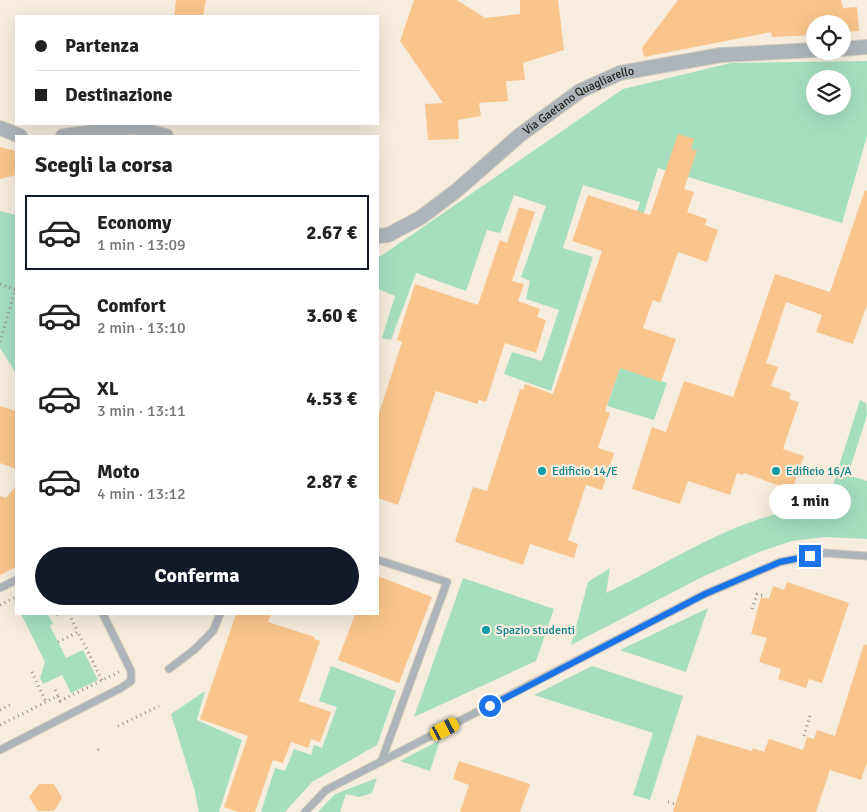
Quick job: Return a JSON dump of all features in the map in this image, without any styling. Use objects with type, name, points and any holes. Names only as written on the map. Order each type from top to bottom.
[{"type":"street","points":[[851,48],[867,47]]},
{"type":"street","name":"Via Gaetano Quagliarello","points":[[379,236],[388,235],[420,218],[456,191],[520,135],[580,91],[620,73],[721,56],[806,51]]},
{"type":"street","points":[[71,135],[133,127],[162,135]]},
{"type":"street","points":[[0,128],[18,135]]},
{"type":"lane","points":[[304,812],[326,790],[705,594],[780,562],[825,553],[867,556]]},
{"type":"lane","points":[[379,560],[447,582],[381,762]]},
{"type":"lane","points":[[0,588],[15,580]]},
{"type":"lane","points":[[0,750],[127,685],[132,676],[129,666],[104,615]]},
{"type":"lane","points":[[169,669],[194,650],[213,631],[220,615]]},
{"type":"path","points":[[0,284],[15,289]]},
{"type":"path","points":[[0,342],[15,292]]},
{"type":"path","points":[[752,609],[757,594],[764,596]]},
{"type":"path","points":[[0,605],[15,598]]},
{"type":"path","points":[[69,615],[102,680]]},
{"type":"path","points":[[58,642],[78,632]]},
{"type":"path","points":[[55,690],[60,701],[129,666]]},
{"type":"path","points":[[32,672],[46,702]]},
{"type":"path","points":[[0,725],[58,696]]},
{"type":"path","points":[[0,710],[12,704]]},
{"type":"path","points":[[118,726],[158,706]]},
{"type":"path","points":[[804,736],[811,712]]},
{"type":"path","points":[[668,802],[675,804]]},
{"type":"green space","points":[[867,61],[867,136],[842,223],[658,168],[628,263],[622,261],[640,202],[583,185],[563,248],[593,257],[551,391],[504,374],[512,352],[542,361],[559,310],[526,299],[530,281],[521,277],[546,206],[514,195],[500,233],[487,230],[466,291],[416,273],[391,340],[382,338],[395,296],[379,289],[379,256],[623,89],[731,63]]},
{"type":"green space","points":[[0,211],[15,215],[15,371],[0,348]]},
{"type":"green space","points":[[620,368],[667,383],[654,420],[607,406]]},
{"type":"green space","points":[[860,400],[866,403],[867,415],[848,475],[867,481],[867,539],[825,537],[792,541],[759,552],[704,576],[571,645],[588,582],[610,568],[606,593],[712,538],[740,526],[768,516],[826,507]]},
{"type":"green space","points":[[463,578],[554,609],[536,661],[414,717]]},
{"type":"green space","points":[[708,608],[686,672],[620,650]]},
{"type":"green space","points":[[22,615],[48,615],[53,624],[50,626],[66,658],[83,650],[98,680],[71,693],[62,675],[43,684],[40,678],[45,662]]},
{"type":"green space","points":[[331,666],[396,691],[377,745],[312,782],[285,812],[261,812],[275,768],[285,771],[294,749],[311,755],[314,745],[322,748],[337,707],[319,701]]},
{"type":"green space","points":[[592,666],[683,696],[650,800],[633,795],[653,733],[534,695]]},
{"type":"green space","points":[[205,691],[197,720],[242,740],[219,812],[199,812],[194,788],[171,714]]},
{"type":"green space","points":[[440,740],[430,771],[400,761]]},
{"type":"green space","points":[[377,778],[372,793],[359,797],[346,794],[340,812],[318,812],[335,794]]},
{"type":"building","points":[[176,0],[206,0],[203,15],[174,15]]},
{"type":"building","points":[[414,0],[457,0],[485,18],[520,14],[520,0],[558,0],[564,50],[523,63],[525,80],[506,81],[508,101],[479,103],[481,116],[458,120],[459,139],[428,140],[425,104],[443,103],[400,41]]},
{"type":"building","points":[[678,0],[841,0],[843,8],[857,7],[859,31],[851,31],[851,15],[806,15],[806,35],[772,37],[771,32],[644,57],[642,48]]},
{"type":"building","points":[[678,134],[694,139],[691,149],[697,151],[684,189],[694,192],[687,212],[707,219],[705,225],[718,230],[707,262],[678,252],[660,303],[653,300],[643,328],[676,339],[661,382],[620,368],[605,411],[610,413],[598,448],[614,453],[602,490],[586,485],[568,540],[578,544],[574,558],[530,544],[523,565],[455,542],[473,487],[487,491],[520,389],[523,390],[525,384],[553,394],[602,251],[572,241],[588,195],[650,215]]},
{"type":"building","points":[[0,147],[15,151],[15,175],[0,179]]},
{"type":"building","points":[[865,190],[867,191],[867,305],[853,344],[816,332],[822,315],[786,302],[766,363],[778,367],[771,386],[791,393],[789,399],[799,402],[783,449],[804,456],[792,490],[744,473],[743,475],[737,473],[730,495],[688,481],[680,504],[632,489],[652,427],[666,432],[684,381],[733,397],[775,274],[830,292]]},
{"type":"building","points":[[519,207],[535,212],[512,281],[524,284],[518,301],[540,309],[537,317],[546,320],[536,353],[505,343],[486,402],[479,400],[477,404],[436,391],[398,505],[379,498],[379,413],[402,342],[397,340],[415,284],[478,305],[500,240],[507,243]]},
{"type":"building","points":[[0,406],[15,411],[15,469],[0,463]]},
{"type":"building","points":[[15,487],[15,568],[0,575],[0,496],[6,498]]},
{"type":"building","points":[[379,576],[432,597],[399,683],[338,660],[355,615],[379,615]]},
{"type":"building","points":[[787,582],[849,603],[822,683],[809,679],[806,688],[778,679],[781,669],[759,662],[767,638],[751,634],[761,597],[769,599],[773,586],[784,590]]},
{"type":"building","points":[[236,615],[271,615],[268,622],[315,637],[314,639],[320,641],[299,701],[331,712],[320,742],[311,739],[308,748],[291,742],[283,763],[273,760],[255,812],[238,812],[224,807],[248,736],[200,719]]},
{"type":"building","points":[[864,644],[867,645],[867,763],[861,780],[830,770],[816,812],[673,812],[697,735],[752,751],[753,748],[764,752],[769,739],[803,750],[807,737],[814,739],[817,730],[835,736]]},
{"type":"building","points":[[459,761],[530,784],[520,812],[460,812],[469,785],[453,779]]},
{"type":"building","points":[[39,784],[54,784],[62,798],[54,811],[38,811],[29,797]]},
{"type":"place","name":"Edificio 14/E","points":[[542,471]]},
{"type":"place","name":"Edificio 16/A","points":[[776,471]]},
{"type":"place","name":"Spazio studenti","points":[[486,630]]},
{"type":"route","points":[[490,706],[705,594],[780,562],[810,556]]}]
